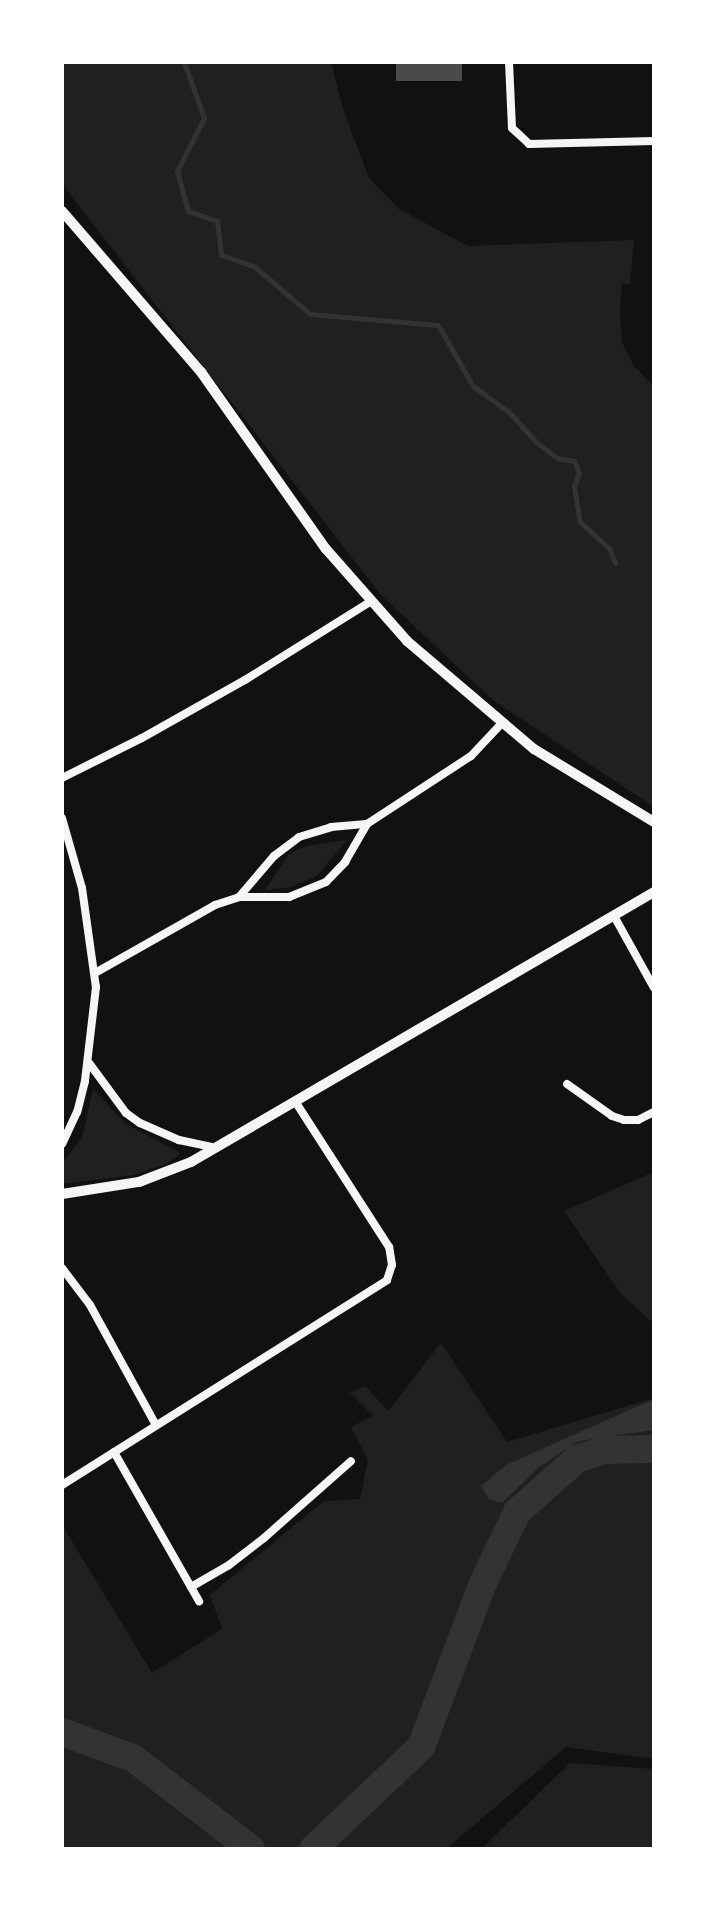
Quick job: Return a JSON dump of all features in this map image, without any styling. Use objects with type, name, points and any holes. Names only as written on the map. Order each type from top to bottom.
[{"type":"street","points":[[509,62],[512,128],[519,138],[529,144],[654,141]]},
{"type":"street","points":[[62,211],[201,372],[326,549],[407,641],[534,749],[654,822]]},
{"type":"street","points":[[62,778],[142,738],[245,680],[370,602]]},
{"type":"street","points":[[95,973],[215,905],[239,897],[289,897],[326,882],[345,862],[367,824],[471,756],[501,724]]},
{"type":"street","points":[[62,818],[76,855],[95,973],[95,1015],[89,1063],[77,1112],[62,1144]]},
{"type":"street","points":[[239,897],[274,856],[299,837],[331,827],[367,824]]},
{"type":"street","points":[[62,1194],[104,1189],[164,1175],[216,1148],[654,892]]},
{"type":"street","points":[[618,914],[654,988]]},
{"type":"street","points":[[89,1063],[126,1113],[140,1123],[179,1140],[216,1148]]},
{"type":"street","points":[[567,1084],[612,1116],[638,1120],[654,1112]]},
{"type":"street","points":[[62,1485],[375,1288],[391,1273],[393,1256],[389,1247],[295,1101]]},
{"type":"street","points":[[62,1268],[90,1305],[156,1425]]},
{"type":"street","points":[[114,1452],[199,1601]]},
{"type":"street","points":[[191,1587],[264,1538],[351,1461]]},
{"type":"shaded area","points":[[62,62],[331,62],[343,109],[369,178],[399,209],[468,246],[634,240],[630,284],[622,283],[620,312],[622,342],[634,366],[654,387],[654,807],[494,701],[381,595],[62,184]]},
{"type":"shaded area","points":[[347,840],[317,876],[291,887],[265,890],[289,854],[306,846]]},
{"type":"shaded area","points":[[93,1089],[126,1124],[181,1153],[166,1164],[133,1175],[62,1184],[62,1163],[82,1138]]},
{"type":"shaded area","points":[[654,1172],[654,1324],[621,1294],[564,1211]]},
{"type":"shaded area","points":[[441,1343],[507,1442],[654,1398],[654,1759],[566,1747],[446,1849],[62,1849],[62,1525],[152,1673],[222,1629],[210,1595],[324,1501],[360,1499],[368,1460],[351,1427],[373,1416],[350,1393],[365,1386],[388,1411]]},
{"type":"shaded area","points":[[654,1399],[654,1430],[579,1441],[539,1467],[502,1503],[489,1499],[481,1486],[506,1465]]},
{"type":"shaded area","points":[[570,1763],[654,1769],[654,1849],[481,1849]]},
{"type":"building","points":[[396,62],[462,62],[462,81],[396,81]]},
{"type":"waterway","points":[[184,62],[204,118],[177,171],[188,211],[217,221],[221,255],[255,267],[310,314],[438,325],[473,386],[510,413],[536,442],[557,458],[574,461],[579,473],[574,486],[580,522],[609,548],[615,563]]},
{"type":"waterway","points":[[313,1849],[421,1747],[483,1583],[517,1512],[577,1459],[605,1450],[654,1449]]},
{"type":"waterway","points":[[62,1732],[133,1758],[251,1849]]}]
